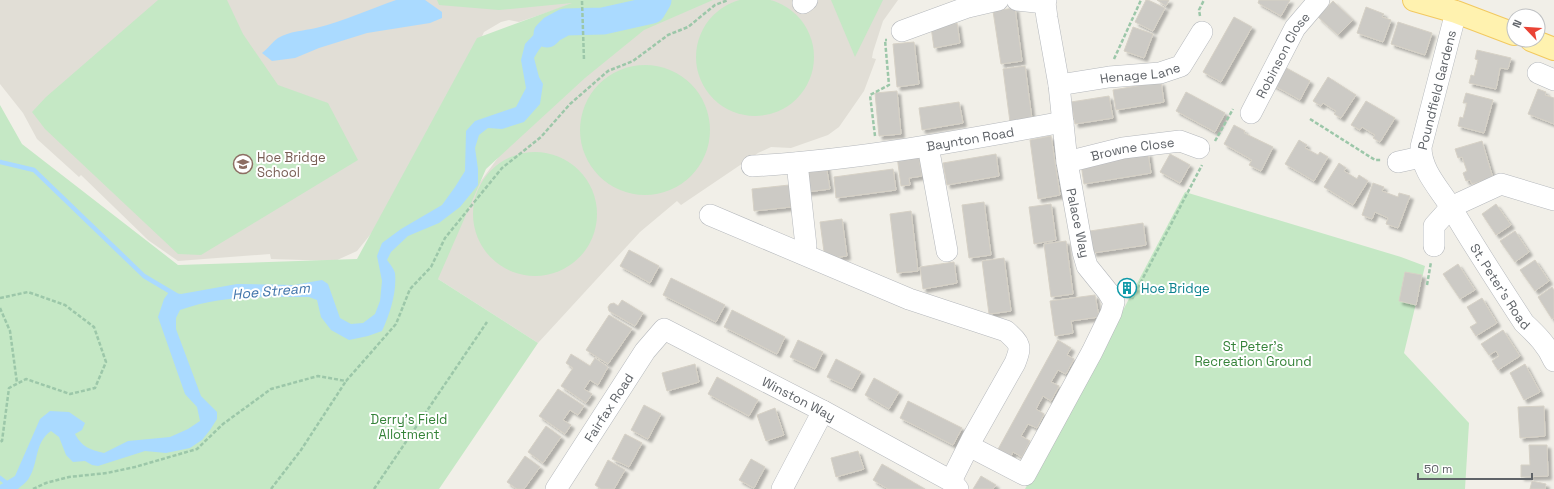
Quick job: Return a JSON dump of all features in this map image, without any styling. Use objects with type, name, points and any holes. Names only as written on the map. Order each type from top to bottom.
[{"type":"main road","points":[[1414,0],[1456,12],[1506,31]]},
{"type":"street","points":[[902,31],[968,7],[996,0]]},
{"type":"street","points":[[1017,0],[1046,2]]},
{"type":"street","name":"Robinson Close","points":[[1243,108],[1295,28],[1319,0]]},
{"type":"street","name":"Palace Way","points":[[968,446],[1025,475],[1092,352],[1111,313],[1114,302],[1108,292],[1087,266],[1083,252],[1067,162],[1059,85],[1046,2]]},
{"type":"street","name":"Poundfield Gardens","points":[[1451,207],[1433,181],[1421,156],[1421,147],[1456,12]]},
{"type":"street","name":"Henage Lane","points":[[1059,85],[1109,77],[1160,73],[1181,66],[1202,32]]},
{"type":"street","name":"Baynton Road","points":[[752,166],[797,163],[928,146],[1063,122]]},
{"type":"street","name":"Browne Close","points":[[1067,162],[1123,148],[1180,141],[1205,151]]},
{"type":"street","points":[[928,146],[947,251]]},
{"type":"street","points":[[1398,162],[1421,156]]},
{"type":"street","points":[[797,163],[806,246]]},
{"type":"street","points":[[1434,246],[1434,226],[1451,207],[1501,184],[1554,200]]},
{"type":"street","name":"St. Peter's Road","points":[[1451,207],[1524,324],[1540,338],[1552,352]]},
{"type":"street","points":[[710,215],[902,297],[1006,331],[1017,341],[1020,350],[1015,363],[968,446],[954,485]]},
{"type":"street","name":"Winston Way","points":[[664,329],[823,410],[932,470],[954,485]]},
{"type":"street","name":"Fairfax Road","points":[[556,489],[645,351],[664,329]]},
{"type":"street","points":[[782,489],[823,410]]},
{"type":"path","points":[[271,489],[301,450],[346,381],[396,324],[410,289],[431,267],[445,238],[502,168],[541,137],[570,104],[608,71],[633,61],[668,35],[688,27],[715,5],[728,0]]},
{"type":"path","points":[[1109,77],[1115,55],[1126,35],[1141,0]]},
{"type":"path","points":[[582,2],[584,60]]},
{"type":"path","points":[[877,153],[870,95],[888,85],[885,40],[902,31]]},
{"type":"path","points":[[1131,300],[1205,151],[1243,108]]},
{"type":"path","points":[[1310,119],[1375,160],[1398,162]]},
{"type":"path","points":[[1427,285],[1434,246]]},
{"type":"path","points":[[0,298],[28,292],[65,305],[94,327],[106,362],[95,388],[70,394],[26,379],[9,388],[2,441],[0,442]]},
{"type":"path","points":[[0,308],[10,331],[17,383]]},
{"type":"path","points":[[374,489],[487,322]]},
{"type":"path","points":[[33,489],[46,483],[69,477],[135,467],[197,449],[223,424],[270,389],[318,376],[346,381]]},
{"type":"shaded area","name":"Hoe Bridge School","points":[[0,0],[898,0],[883,21],[873,52],[872,58],[876,59],[864,91],[839,127],[828,135],[791,148],[771,147],[758,153],[681,205],[677,201],[640,232],[538,343],[438,279],[401,260],[478,185],[524,122],[578,2],[519,22],[509,20],[501,22],[484,32],[415,180],[357,251],[335,261],[271,259],[270,254],[178,261],[148,240],[81,175],[79,177],[37,139],[23,113],[0,84]]},
{"type":"green space","points":[[755,-2],[778,2],[797,15],[810,34],[814,57],[810,80],[797,99],[778,112],[755,116],[732,112],[713,99],[700,80],[696,57],[700,34],[713,15],[732,2]]},
{"type":"green space","points":[[158,0],[227,0],[243,34],[278,85],[328,103],[358,160],[201,255],[178,254],[45,129],[32,112],[46,97]]},
{"type":"green space","name":"Derry's Field Allotment","points":[[437,0],[713,0],[644,30],[585,78],[486,169],[438,279],[538,343],[439,489],[0,489],[0,105],[22,144],[178,265],[357,259],[477,38],[572,3],[499,10],[439,5]]},
{"type":"green space","points":[[831,0],[883,0],[855,57]]},
{"type":"green space","points":[[651,65],[670,70],[691,84],[705,105],[709,117],[709,143],[705,155],[691,176],[670,190],[658,194],[639,195],[620,190],[599,176],[585,155],[581,143],[580,124],[585,105],[599,84],[620,70],[632,66]]},
{"type":"green space","points":[[535,152],[547,153],[559,157],[579,170],[592,190],[596,202],[596,226],[592,238],[579,258],[559,271],[547,275],[535,276],[523,275],[511,271],[491,258],[478,238],[474,226],[473,214],[474,202],[478,190],[491,170],[511,157],[523,153]]},
{"type":"green space","name":"St Peter's Recreation Ground","points":[[1185,192],[1401,257],[1425,266],[1404,353],[1469,423],[1465,489],[1025,489],[1110,335]]},
{"type":"water","points":[[396,0],[425,0],[442,12],[442,18],[430,23],[367,33],[319,48],[295,58],[272,61],[262,53],[278,38],[283,36],[337,22]]},
{"type":"water","points":[[640,0],[665,0],[660,13],[650,19],[587,31],[586,13],[607,13]]},
{"type":"water","points":[[578,13],[580,34],[552,37],[543,44],[534,58],[539,77],[543,84],[540,104],[524,122],[502,129],[488,128],[479,135],[475,148],[478,169],[478,185],[460,207],[439,223],[408,236],[391,252],[387,260],[395,273],[395,288],[388,317],[382,331],[349,340],[331,330],[321,317],[317,300],[309,297],[260,297],[228,299],[196,305],[180,310],[176,318],[176,329],[201,396],[217,412],[217,419],[202,440],[190,448],[166,453],[145,451],[98,466],[92,465],[85,461],[73,462],[66,455],[59,437],[51,431],[39,447],[32,472],[27,481],[18,489],[0,489],[0,485],[15,476],[40,419],[50,411],[69,412],[85,423],[82,430],[75,434],[87,447],[104,453],[128,441],[170,437],[188,429],[200,421],[197,407],[185,394],[158,317],[164,299],[169,292],[181,294],[237,284],[294,285],[322,280],[328,284],[340,318],[351,324],[363,323],[375,314],[380,301],[382,281],[377,256],[382,243],[401,229],[442,205],[465,171],[466,131],[475,121],[516,107],[526,88],[521,60],[525,44],[542,26],[558,16]]},
{"type":"building","points":[[1146,0],[1165,8],[1153,31],[1135,22]]},
{"type":"building","points":[[1157,0],[1169,0],[1166,6]]},
{"type":"building","points":[[1259,0],[1290,0],[1281,16],[1258,3]]},
{"type":"building","points":[[1333,1],[1353,20],[1338,35],[1318,17]]},
{"type":"building","points":[[1366,7],[1384,14],[1382,17],[1391,20],[1383,42],[1357,33]]},
{"type":"building","points":[[1015,8],[1022,61],[1001,64],[993,11]]},
{"type":"building","points":[[1234,17],[1252,27],[1221,82],[1203,72]]},
{"type":"building","points":[[1398,22],[1432,33],[1425,55],[1391,44]]},
{"type":"building","points":[[957,23],[960,43],[934,48],[931,27]]},
{"type":"building","points":[[1133,27],[1153,34],[1144,58],[1124,51]]},
{"type":"building","points":[[914,42],[919,84],[897,87],[893,44]]},
{"type":"building","points":[[1477,50],[1511,58],[1508,69],[1500,68],[1496,89],[1469,83],[1471,75],[1474,76],[1478,60],[1475,59]]},
{"type":"building","points":[[1281,65],[1310,81],[1300,100],[1271,84]]},
{"type":"building","points":[[1025,66],[1032,119],[1010,122],[1003,69]]},
{"type":"building","points":[[1328,77],[1356,95],[1341,118],[1334,114],[1336,111],[1323,103],[1321,106],[1313,101]]},
{"type":"building","points":[[1161,82],[1164,102],[1116,110],[1113,90]]},
{"type":"building","points":[[1538,89],[1546,92],[1545,95],[1554,98],[1554,124],[1528,114]]},
{"type":"building","points":[[897,91],[901,134],[879,136],[875,93]]},
{"type":"building","points":[[1186,92],[1225,113],[1215,132],[1176,111]]},
{"type":"building","points":[[1466,93],[1493,100],[1484,133],[1458,126],[1460,117],[1463,118],[1467,103],[1463,103]]},
{"type":"building","points":[[1109,96],[1113,118],[1075,124],[1071,102]]},
{"type":"building","points":[[1366,101],[1395,118],[1380,142],[1373,138],[1375,135],[1362,127],[1360,130],[1351,125]]},
{"type":"building","points":[[959,102],[963,123],[922,130],[919,108]]},
{"type":"building","points":[[1234,125],[1245,131],[1244,133],[1273,147],[1261,171],[1249,165],[1252,160],[1224,144]]},
{"type":"building","points":[[1051,136],[1060,195],[1038,199],[1030,140]]},
{"type":"building","points":[[1299,140],[1307,145],[1305,148],[1318,155],[1320,152],[1328,157],[1314,181],[1285,164]]},
{"type":"building","points":[[1482,141],[1493,178],[1472,184],[1470,180],[1466,181],[1463,173],[1467,171],[1462,157],[1458,158],[1455,149]]},
{"type":"building","points":[[918,153],[922,176],[909,178],[910,185],[901,186],[897,156]]},
{"type":"building","points":[[1148,153],[1151,173],[1084,184],[1081,164]]},
{"type":"building","points":[[996,154],[999,176],[947,185],[943,163]]},
{"type":"building","points":[[1170,154],[1190,165],[1180,183],[1160,172]]},
{"type":"building","points":[[1339,163],[1346,168],[1344,171],[1357,179],[1359,175],[1368,181],[1353,205],[1324,187]]},
{"type":"building","points":[[826,165],[830,189],[807,192],[803,168]]},
{"type":"building","points":[[893,169],[896,190],[836,198],[834,177]]},
{"type":"building","points":[[1373,183],[1384,187],[1382,191],[1398,197],[1399,193],[1410,196],[1398,228],[1386,224],[1388,218],[1375,212],[1372,219],[1362,215]]},
{"type":"building","points":[[789,185],[791,207],[754,211],[752,189]]},
{"type":"building","points":[[984,202],[991,255],[969,258],[962,205]]},
{"type":"building","points":[[1051,204],[1056,240],[1034,244],[1029,207]]},
{"type":"building","points":[[1496,204],[1511,225],[1496,235],[1482,214]]},
{"type":"building","points":[[911,211],[918,271],[897,273],[890,214]]},
{"type":"building","points":[[842,219],[847,256],[825,259],[820,222]]},
{"type":"building","points":[[1143,223],[1146,245],[1093,253],[1090,231]]},
{"type":"building","points":[[1515,231],[1529,252],[1515,262],[1500,241]]},
{"type":"building","points":[[1066,241],[1073,294],[1051,297],[1044,244]]},
{"type":"building","points":[[629,250],[659,266],[650,283],[620,266]]},
{"type":"building","points":[[1004,258],[1011,311],[989,314],[982,261]]},
{"type":"building","points":[[1535,260],[1549,281],[1535,291],[1520,270]]},
{"type":"building","points":[[954,262],[957,283],[923,289],[920,267]]},
{"type":"building","points":[[1458,264],[1475,290],[1460,299],[1443,274]]},
{"type":"building","points":[[1405,272],[1422,275],[1416,305],[1399,301]]},
{"type":"building","points":[[671,278],[725,305],[716,322],[663,295]]},
{"type":"building","name":"Hoe Bridge","points":[[1129,280],[1136,288],[1126,296],[1119,287]]},
{"type":"building","points":[[1552,287],[1554,290],[1554,318],[1552,319],[1538,297]]},
{"type":"building","points":[[1095,295],[1099,317],[1071,321],[1073,333],[1055,336],[1050,301]]},
{"type":"building","points":[[1482,298],[1497,323],[1476,336],[1470,327],[1477,323],[1467,307]]},
{"type":"building","points":[[622,300],[643,313],[635,326],[609,311],[608,307],[610,304],[614,303],[618,306]]},
{"type":"building","points":[[732,310],[785,337],[777,354],[724,327]]},
{"type":"building","points":[[609,315],[632,329],[608,364],[586,350]]},
{"type":"building","points":[[1503,330],[1520,356],[1498,370],[1492,361],[1499,356],[1496,351],[1489,355],[1481,344]]},
{"type":"building","points":[[798,340],[823,352],[815,369],[790,357]]},
{"type":"building","points":[[1058,340],[1071,348],[1067,355],[1074,359],[1066,374],[1058,370],[1051,382],[1059,386],[1051,401],[1043,396],[1036,409],[1044,414],[1037,428],[1028,424],[1021,436],[1030,441],[1022,457],[1013,452],[1010,458],[997,451]]},
{"type":"building","points":[[571,354],[590,366],[595,358],[608,367],[598,385],[590,380],[584,389],[592,394],[586,403],[561,386],[573,368],[566,363]]},
{"type":"building","points":[[836,359],[861,372],[852,389],[827,377]]},
{"type":"building","points":[[695,364],[699,382],[667,391],[662,373]]},
{"type":"building","points":[[1525,364],[1540,392],[1524,400],[1510,373]]},
{"type":"building","points":[[717,377],[758,400],[749,416],[708,394]]},
{"type":"building","points":[[874,378],[899,392],[889,409],[865,395]]},
{"type":"building","points":[[558,389],[584,406],[578,415],[570,410],[563,420],[571,425],[565,434],[539,416]]},
{"type":"building","points":[[908,401],[962,428],[953,445],[900,418]]},
{"type":"building","points":[[644,405],[661,414],[648,439],[631,430]]},
{"type":"building","points":[[1544,406],[1545,436],[1520,438],[1518,407]]},
{"type":"building","points":[[775,408],[784,435],[766,441],[757,415]]},
{"type":"building","points":[[546,426],[561,437],[543,463],[528,452]]},
{"type":"building","points":[[625,434],[642,443],[629,467],[612,459]]},
{"type":"building","points":[[1529,445],[1547,445],[1548,476],[1521,477],[1521,465],[1530,465]]},
{"type":"building","points":[[858,451],[864,469],[836,477],[831,458]]},
{"type":"building","points":[[525,456],[540,467],[524,489],[517,489],[507,482]]},
{"type":"building","points":[[751,459],[765,467],[754,488],[739,480]]},
{"type":"building","points":[[608,460],[625,470],[614,489],[601,489],[595,485]]},
{"type":"building","points":[[882,464],[925,489],[888,489],[873,480]]},
{"type":"building","points":[[981,476],[996,485],[993,489],[973,489]]},
{"type":"building","points":[[1532,481],[1546,484],[1545,489],[1530,489]]},
{"type":"waterway","name":"Hoe Stream","points":[[547,34],[552,29],[565,22],[603,21],[652,10],[658,0]]},
{"type":"waterway","points":[[0,162],[34,170],[144,276],[176,295]]},
{"type":"waterway","points":[[0,478],[9,485]]},
{"type":"place","name":"Hoe Bridge School","points":[[243,164]]},
{"type":"place","name":"Hoe Bridge","points":[[1127,288]]}]
